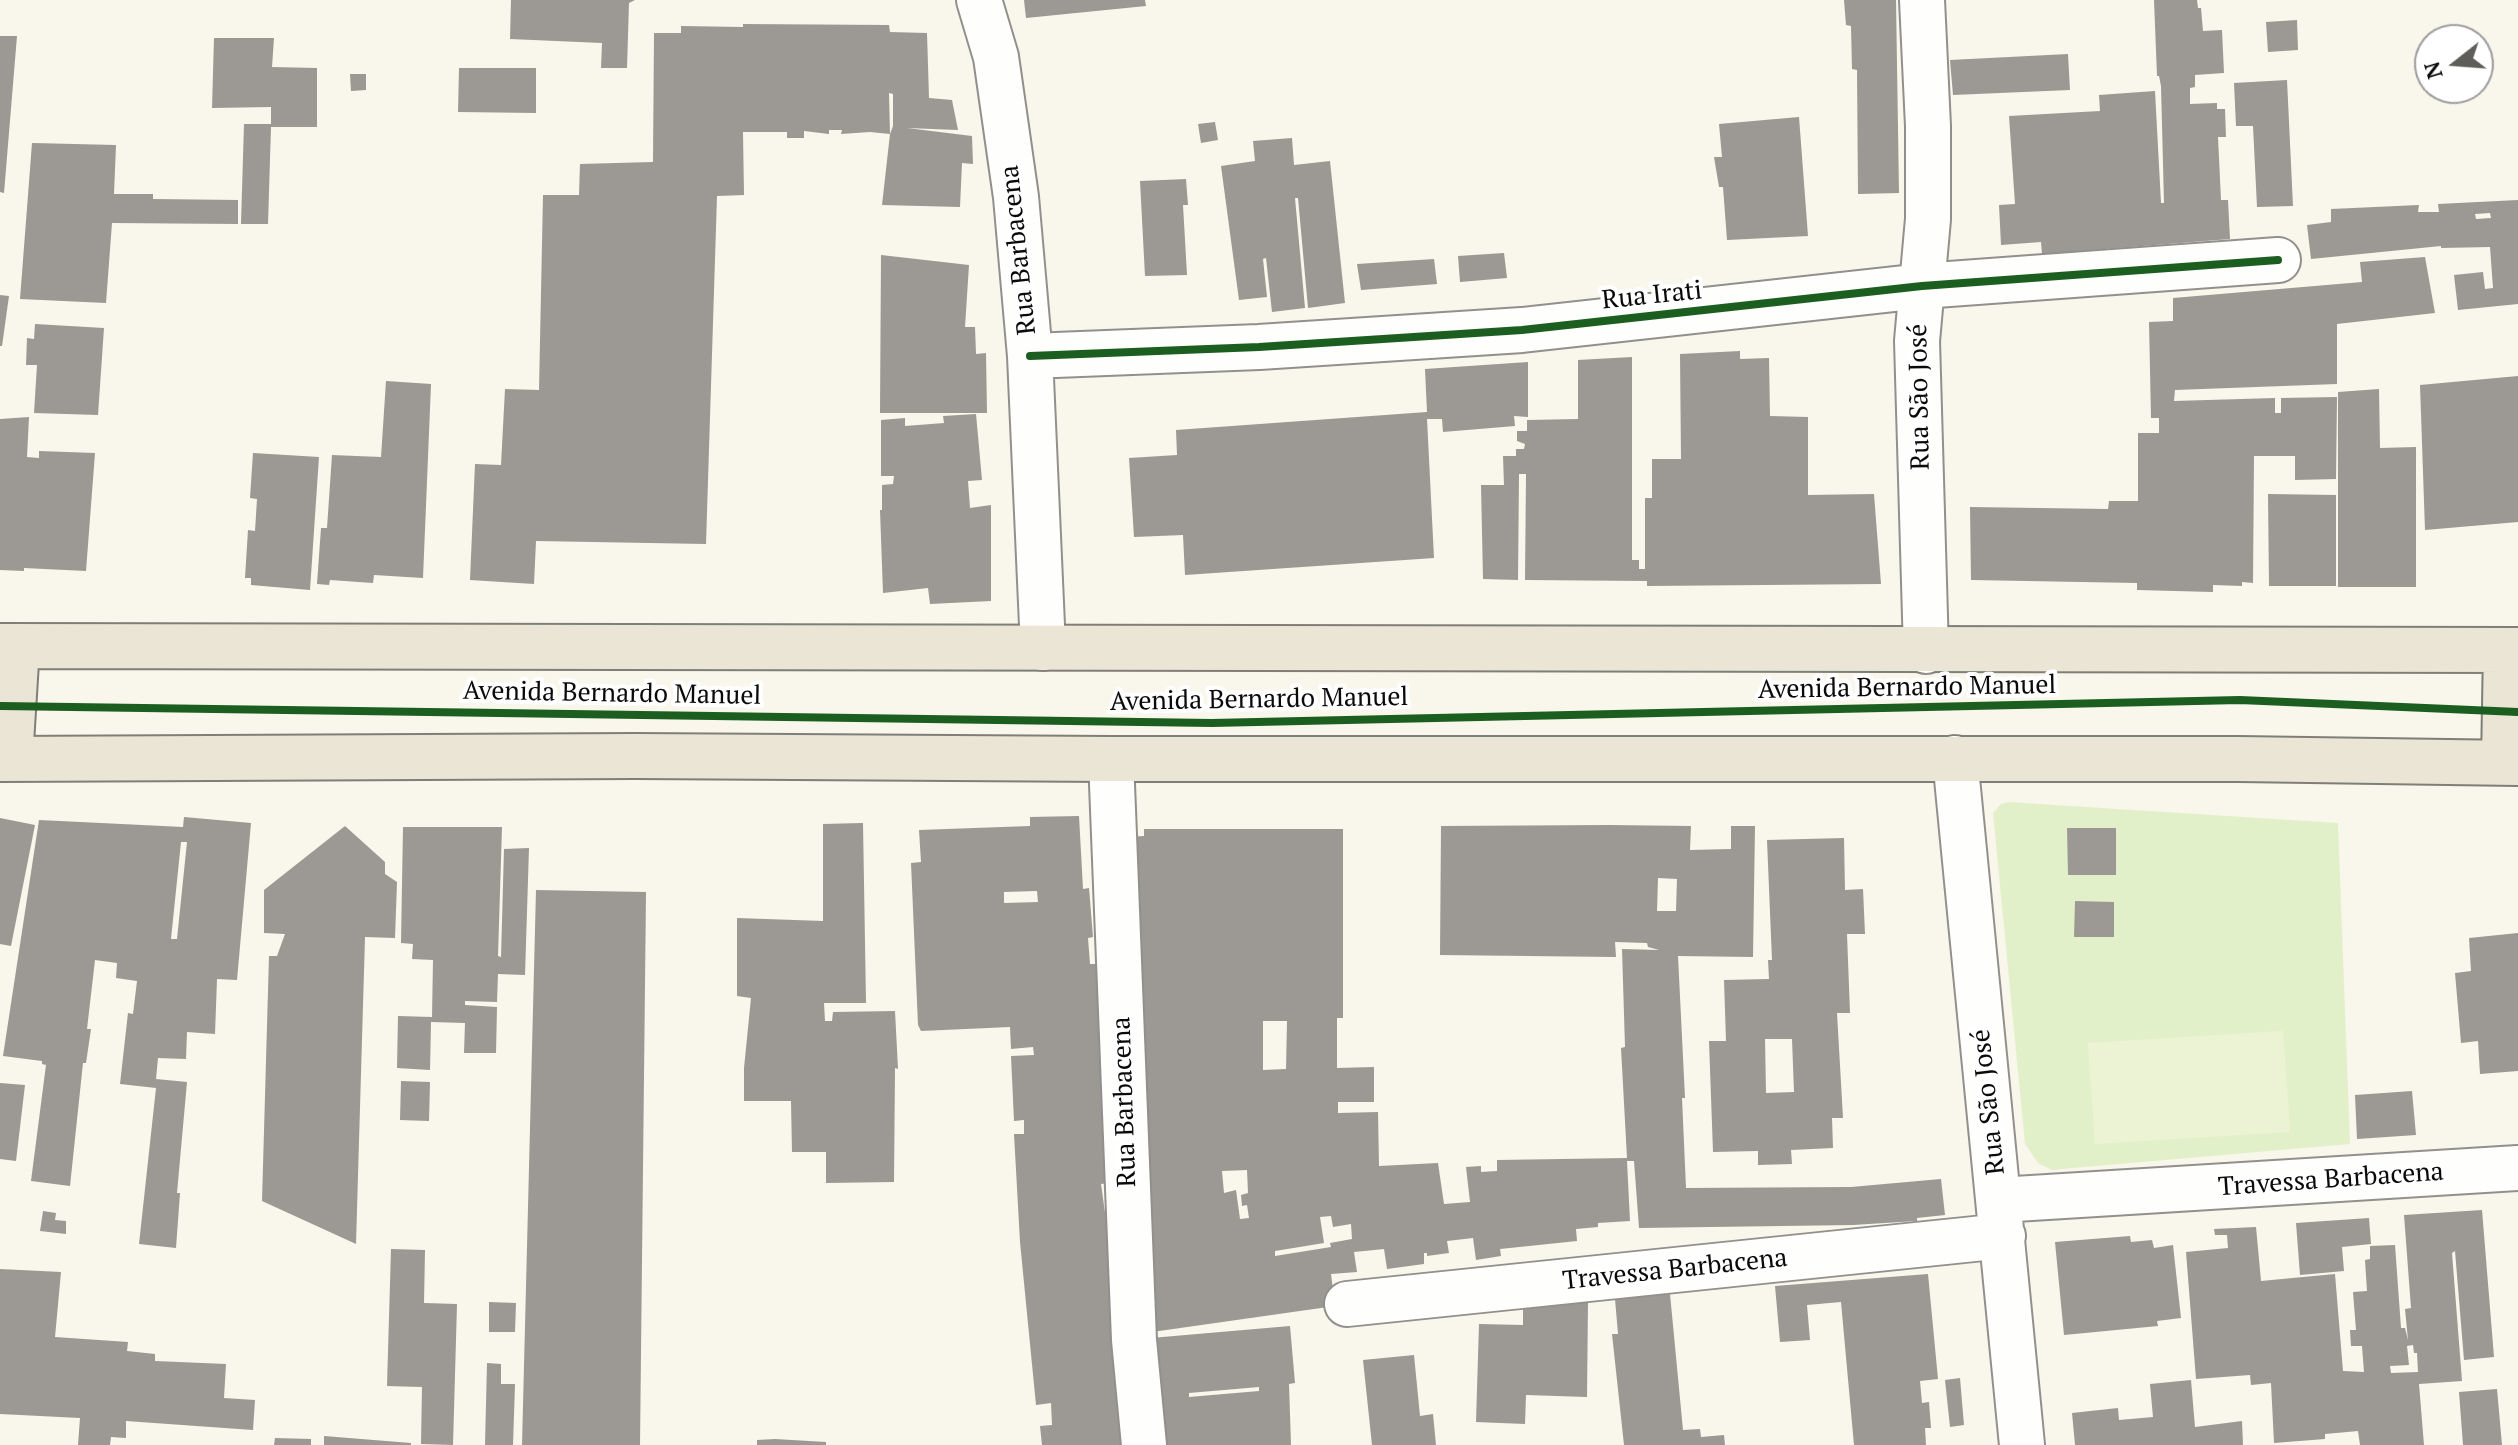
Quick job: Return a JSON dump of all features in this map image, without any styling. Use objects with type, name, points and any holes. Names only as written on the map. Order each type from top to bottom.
[{"type":"main road","name":"Avenida Bernardo Manuel","points":[[8,646],[2512,650]]},
{"type":"main road","points":[[8,646],[5,759],[635,756],[1955,758],[2511,763],[2512,650]]},
{"type":"street","name":"Rua Barbacena","points":[[979,0],[996,57],[1016,197],[1030,356],[1043,648]]},
{"type":"street","name":"Rua São José","points":[[1922,0],[1928,126],[1928,219],[1917,341],[1926,651]]},
{"type":"street","name":"Rua Irati","points":[[1030,356],[1259,347],[1522,330],[1922,286],[2278,260]]},
{"type":"street","name":"Rua São José","points":[[1955,758],[2022,1445]]},
{"type":"street","name":"Rua Barbacena","points":[[1111,759],[1134,1340],[1144,1445]]},
{"type":"street","name":"Travessa Barbacena","points":[[1347,1304],[2001,1218],[2518,1168]]},
{"type":"green space","points":[[2001,804],[2338,823],[2350,1144],[2052,1170],[2038,1163],[2025,1144],[1993,813]]},
{"type":"green space","points":[[2283,1031],[2290,1132],[2095,1144],[2088,1043]]},
{"type":"building","points":[[511,0],[635,0],[629,3],[627,68],[601,68],[602,43],[510,39]]},
{"type":"building","points":[[1024,0],[1145,0],[1146,6],[1026,18]]},
{"type":"building","points":[[1844,0],[1896,0],[1899,193],[1858,194],[1857,70],[1852,69],[1851,26],[1846,25]]},
{"type":"building","points":[[2154,0],[2197,0],[2198,8],[2201,8],[2203,31],[2222,30],[2224,73],[2195,75],[2195,87],[2190,88],[2190,104],[2217,103],[2217,109],[2225,109],[2226,137],[2218,137],[2221,200],[2228,200],[2230,239],[2042,254],[2041,242],[2001,245],[1999,205],[2015,204],[2009,116],[2100,111],[2099,95],[2155,91],[2161,203],[2164,203],[2161,86],[2157,76]]},
{"type":"building","points":[[2297,20],[2298,50],[2268,52],[2266,22]]},
{"type":"building","points":[[743,24],[889,25],[890,32],[927,33],[929,98],[952,100],[958,130],[907,128],[972,136],[973,164],[962,163],[960,207],[882,205],[890,134],[841,134],[842,130],[829,130],[829,134],[804,131],[804,138],[787,138],[787,132],[743,132],[744,195],[717,196],[706,544],[536,541],[534,584],[470,580],[475,464],[501,465],[505,389],[539,390],[543,195],[579,195],[580,164],[653,162],[654,33],[681,33],[681,26],[743,27]],"holes":[[[889,93],[893,94],[890,134]]]},
{"type":"building","points":[[0,36],[17,36],[4,193],[0,192]]},
{"type":"building","points":[[214,38],[274,38],[272,67],[317,68],[317,127],[271,127],[268,224],[241,224],[244,124],[271,124],[271,107],[212,108]]},
{"type":"building","points":[[2068,54],[2070,90],[1953,95],[1950,60]]},
{"type":"building","points":[[459,68],[536,68],[536,113],[458,112]]},
{"type":"building","points":[[350,74],[366,74],[366,90],[351,91]]},
{"type":"building","points":[[2287,80],[2293,206],[2257,207],[2253,126],[2236,126],[2234,83]]},
{"type":"building","points":[[1799,117],[1808,236],[1727,240],[1723,187],[1719,187],[1714,157],[1722,157],[1719,124]]},
{"type":"building","points":[[1215,122],[1218,140],[1201,143],[1198,124]]},
{"type":"building","points":[[1292,138],[1294,165],[1330,161],[1345,303],[1308,308],[1298,198],[1295,198],[1305,308],[1272,312],[1266,258],[1263,259],[1267,297],[1239,300],[1221,166],[1255,161],[1253,141]]},
{"type":"building","points":[[32,143],[116,145],[114,194],[153,194],[153,199],[238,200],[238,224],[112,223],[106,303],[20,299]]},
{"type":"building","points":[[1186,179],[1188,205],[1183,205],[1187,275],[1145,276],[1140,181]]},
{"type":"building","points":[[2518,200],[2518,304],[2458,310],[2454,275],[2483,272],[2485,289],[2493,288],[2490,247],[2441,246],[2311,259],[2307,225],[2331,222],[2331,209],[2419,205],[2418,212],[2439,212],[2438,204]],"holes":[[[2490,213],[2491,218],[2476,219],[2475,214]]]},
{"type":"building","points":[[1504,253],[1507,278],[1460,282],[1458,256]]},
{"type":"building","points":[[881,255],[969,265],[965,327],[975,327],[976,354],[986,353],[987,413],[880,413]]},
{"type":"building","points":[[2425,257],[2435,313],[2337,324],[2337,384],[2175,390],[2174,401],[2275,398],[2275,413],[2281,413],[2281,398],[2337,397],[2336,479],[2295,480],[2295,456],[2254,456],[2253,583],[2242,582],[2242,586],[2213,585],[2213,592],[2137,590],[2137,583],[1971,580],[1970,507],[2108,509],[2109,501],[2138,501],[2138,433],[2159,433],[2159,418],[2151,418],[2149,322],[2173,321],[2173,298],[2362,282],[2360,262]]},
{"type":"building","points":[[1434,259],[1437,284],[1361,290],[1357,264]]},
{"type":"building","points":[[0,295],[9,296],[2,346],[0,346]]},
{"type":"building","points":[[35,324],[104,328],[98,415],[34,413],[37,365],[26,365],[27,338],[34,339]]},
{"type":"building","points":[[1740,351],[1740,359],[1769,358],[1770,416],[1808,417],[1808,495],[1874,494],[1881,584],[1647,586],[1647,581],[1525,580],[1526,474],[1519,474],[1518,580],[1483,579],[1481,485],[1504,485],[1503,456],[1516,456],[1516,449],[1524,449],[1525,444],[1517,441],[1517,431],[1527,431],[1527,420],[1578,419],[1578,360],[1632,357],[1632,560],[1639,560],[1639,569],[1645,569],[1645,498],[1652,498],[1652,459],[1681,459],[1680,354]]},
{"type":"building","points":[[1528,362],[1528,417],[1514,416],[1515,426],[1443,432],[1442,419],[1427,419],[1434,558],[1185,575],[1183,535],[1134,537],[1129,458],[1177,455],[1176,430],[1427,412],[1425,369]]},
{"type":"building","points":[[2518,376],[2518,522],[2425,530],[2420,385]]},
{"type":"building","points":[[386,381],[431,384],[423,578],[374,575],[373,583],[330,580],[329,585],[317,584],[321,528],[327,528],[332,455],[381,457]]},
{"type":"building","points":[[2379,389],[2380,448],[2416,447],[2416,587],[2338,587],[2338,392]]},
{"type":"building","points":[[976,414],[982,480],[968,481],[970,508],[991,505],[991,601],[930,604],[928,588],[883,593],[882,485],[893,484],[894,476],[881,476],[881,420],[905,418],[905,426],[944,423],[943,416]]},
{"type":"building","points":[[29,417],[27,457],[39,458],[39,451],[95,453],[86,571],[0,570],[0,419]]},
{"type":"building","points":[[253,453],[319,457],[310,590],[251,585],[251,578],[245,578],[248,530],[255,531],[257,499],[250,498]]},
{"type":"building","points":[[2268,494],[2336,495],[2336,586],[2269,586]]},
{"type":"building","points":[[1079,816],[1083,889],[1089,888],[1093,937],[1088,938],[1090,964],[1100,964],[1110,1183],[1101,1184],[1107,1227],[1113,1227],[1118,1347],[1111,1349],[1123,1445],[1042,1445],[1040,1426],[1052,1425],[1051,1403],[1036,1405],[1020,1242],[1014,1134],[1024,1134],[1024,1120],[1014,1121],[1011,1056],[1034,1055],[1033,1047],[1011,1049],[1010,1027],[921,1031],[918,1025],[911,863],[921,862],[919,830],[1030,826],[1030,817]],"holes":[[[1037,891],[1038,902],[1004,903],[1004,892]]]},
{"type":"building","points":[[184,817],[251,823],[237,980],[217,979],[215,1034],[187,1032],[186,1059],[158,1058],[156,1079],[187,1082],[177,1193],[180,1193],[176,1248],[139,1244],[156,1088],[120,1084],[128,1013],[133,1014],[137,981],[116,978],[117,963],[95,960],[87,1029],[91,1029],[86,1063],[83,1063],[70,1186],[31,1181],[46,1065],[42,1061],[3,1056],[39,820],[183,827]],"holes":[[[181,842],[187,842],[177,939],[171,939]]]},
{"type":"building","points":[[0,818],[35,825],[11,946],[0,944]]},
{"type":"building","points":[[863,823],[866,1003],[824,1003],[825,1021],[832,1021],[833,1012],[895,1011],[898,1069],[895,1068],[894,1182],[826,1183],[826,1152],[792,1152],[791,1101],[744,1101],[751,998],[737,996],[737,918],[823,921],[823,824]]},
{"type":"building","points":[[345,826],[385,862],[385,874],[397,882],[395,938],[365,937],[356,1244],[262,1201],[269,956],[277,956],[285,934],[264,933],[264,890]]},
{"type":"building","points":[[1441,826],[1691,826],[1690,850],[1731,849],[1731,826],[1755,826],[1753,957],[1678,956],[1686,1188],[1851,1187],[1941,1179],[1945,1215],[1917,1218],[1917,1221],[1853,1225],[1639,1228],[1634,1161],[1627,1161],[1630,1221],[1598,1223],[1598,1227],[1576,1229],[1577,1241],[1500,1249],[1501,1256],[1476,1260],[1473,1238],[1447,1241],[1449,1253],[1427,1256],[1424,1253],[1424,1264],[1387,1269],[1384,1249],[1354,1252],[1357,1272],[1331,1274],[1335,1306],[1145,1333],[1127,837],[1144,836],[1144,829],[1343,829],[1343,1018],[1337,1018],[1337,1068],[1374,1067],[1374,1102],[1338,1102],[1338,1113],[1378,1112],[1379,1166],[1438,1163],[1444,1204],[1470,1202],[1466,1167],[1481,1166],[1481,1172],[1497,1171],[1497,1160],[1627,1158],[1621,1048],[1625,1047],[1622,949],[1659,950],[1648,947],[1647,943],[1615,942],[1616,957],[1440,955]],"holes":[[[1658,878],[1677,879],[1676,911],[1657,911]],[[1263,1021],[1287,1021],[1286,1069],[1263,1070]],[[1247,1170],[1248,1193],[1241,1195],[1242,1206],[1247,1205],[1249,1218],[1240,1219],[1236,1190],[1224,1193],[1222,1171]],[[1331,1216],[1333,1227],[1351,1224],[1352,1239],[1330,1243],[1331,1247],[1275,1256],[1275,1251],[1324,1243],[1320,1217]]]},
{"type":"building","points":[[403,827],[502,827],[498,956],[501,957],[504,849],[529,848],[525,975],[498,974],[497,1002],[465,1001],[465,1005],[497,1007],[496,1053],[464,1053],[465,1023],[431,1022],[430,1070],[397,1068],[398,1016],[432,1017],[433,960],[412,959],[413,944],[401,943]]},
{"type":"building","points":[[2067,828],[2116,828],[2116,875],[2068,875]]},
{"type":"building","points":[[1844,838],[1845,890],[1863,889],[1865,934],[1847,934],[1850,1013],[1837,1013],[1843,1118],[1832,1118],[1833,1148],[1791,1150],[1792,1164],[1758,1165],[1758,1151],[1713,1152],[1709,1041],[1726,1041],[1724,980],[1769,979],[1768,960],[1772,960],[1767,840]],"holes":[[[1765,1039],[1792,1039],[1794,1092],[1766,1093]]]},
{"type":"building","points":[[536,890],[646,892],[640,1445],[522,1445]]},
{"type":"building","points":[[2075,901],[2114,902],[2114,937],[2074,937]]},
{"type":"building","points":[[2518,933],[2518,1071],[2480,1074],[2478,1041],[2461,1043],[2455,973],[2471,971],[2469,938]]},
{"type":"building","points":[[401,1081],[430,1082],[429,1121],[400,1120]]},
{"type":"building","points":[[0,1083],[25,1085],[16,1161],[0,1159]]},
{"type":"building","points":[[2412,1091],[2416,1135],[2357,1139],[2355,1095]]},
{"type":"building","points":[[2482,1210],[2494,1357],[2464,1360],[2455,1251],[2452,1253],[2462,1381],[2419,1384],[2424,1445],[2360,1445],[2358,1431],[2325,1434],[2325,1439],[2274,1443],[2271,1383],[2251,1385],[2250,1375],[2196,1379],[2186,1252],[2228,1248],[2227,1235],[2215,1235],[2214,1229],[2256,1227],[2261,1281],[2335,1274],[2343,1371],[2364,1372],[2362,1346],[2351,1346],[2350,1330],[2356,1330],[2353,1292],[2367,1291],[2365,1260],[2370,1259],[2370,1246],[2395,1245],[2401,1328],[2405,1328],[2408,1340],[2405,1309],[2411,1308],[2404,1215]],"holes":[[[2413,1345],[2414,1353],[2417,1353],[2418,1372],[2391,1373],[2390,1366],[2409,1365],[2407,1346]]]},
{"type":"building","points":[[43,1211],[56,1213],[55,1220],[66,1221],[66,1234],[40,1231]]},
{"type":"building","points":[[2369,1218],[2371,1244],[2342,1247],[2344,1271],[2300,1275],[2296,1223]]},
{"type":"building","points":[[2130,1236],[2131,1242],[2152,1240],[2154,1248],[2173,1245],[2181,1318],[2157,1321],[2158,1326],[2064,1335],[2055,1242]]},
{"type":"building","points":[[391,1249],[425,1250],[424,1303],[457,1304],[453,1445],[421,1444],[422,1387],[387,1386]]},
{"type":"building","points":[[0,1269],[61,1272],[55,1337],[128,1342],[127,1351],[155,1354],[155,1361],[226,1364],[224,1398],[255,1400],[253,1430],[126,1421],[126,1438],[111,1437],[110,1445],[78,1445],[80,1418],[0,1414]]},
{"type":"building","points":[[1928,1274],[1938,1379],[1920,1381],[1922,1403],[1929,1402],[1931,1428],[1925,1428],[1926,1445],[1854,1445],[1841,1302],[1807,1305],[1810,1340],[1780,1342],[1775,1286]]},
{"type":"building","points":[[1670,1294],[1683,1430],[1700,1429],[1701,1437],[1724,1435],[1725,1445],[1624,1445],[1612,1334],[1618,1334],[1615,1299]]},
{"type":"building","points":[[1523,1301],[1588,1302],[1587,1397],[1526,1395],[1525,1424],[1476,1422],[1479,1324],[1523,1325]]},
{"type":"building","points":[[489,1302],[516,1303],[515,1332],[489,1332]]},
{"type":"building","points":[[1290,1326],[1295,1383],[1289,1384],[1291,1445],[1160,1445],[1151,1338]],"holes":[[[1259,1387],[1259,1391],[1189,1397],[1189,1393]]]},
{"type":"building","points":[[1414,1355],[1420,1416],[1433,1414],[1436,1445],[1372,1445],[1363,1360]]},
{"type":"building","points":[[487,1363],[501,1364],[501,1384],[515,1384],[513,1445],[485,1445]]},
{"type":"building","points":[[1960,1378],[1964,1425],[1950,1427],[1945,1380]]},
{"type":"building","points":[[2191,1380],[2195,1427],[2242,1421],[2243,1445],[2075,1445],[2072,1413],[2118,1408],[2119,1420],[2153,1417],[2150,1384]]},
{"type":"building","points":[[2497,1389],[2502,1445],[2463,1445],[2459,1392]]},
{"type":"building","points":[[324,1436],[411,1443],[411,1445],[324,1445]]},
{"type":"building","points":[[275,1438],[311,1439],[311,1445],[274,1445]]},
{"type":"building","points":[[757,1440],[826,1442],[826,1445],[757,1445]]},
{"type":"cycle path","points":[[1030,356],[1259,347],[1522,330],[1922,286],[2278,260]]},
{"type":"cycle path","points":[[0,706],[1212,723],[2240,700],[2518,712]]}]
